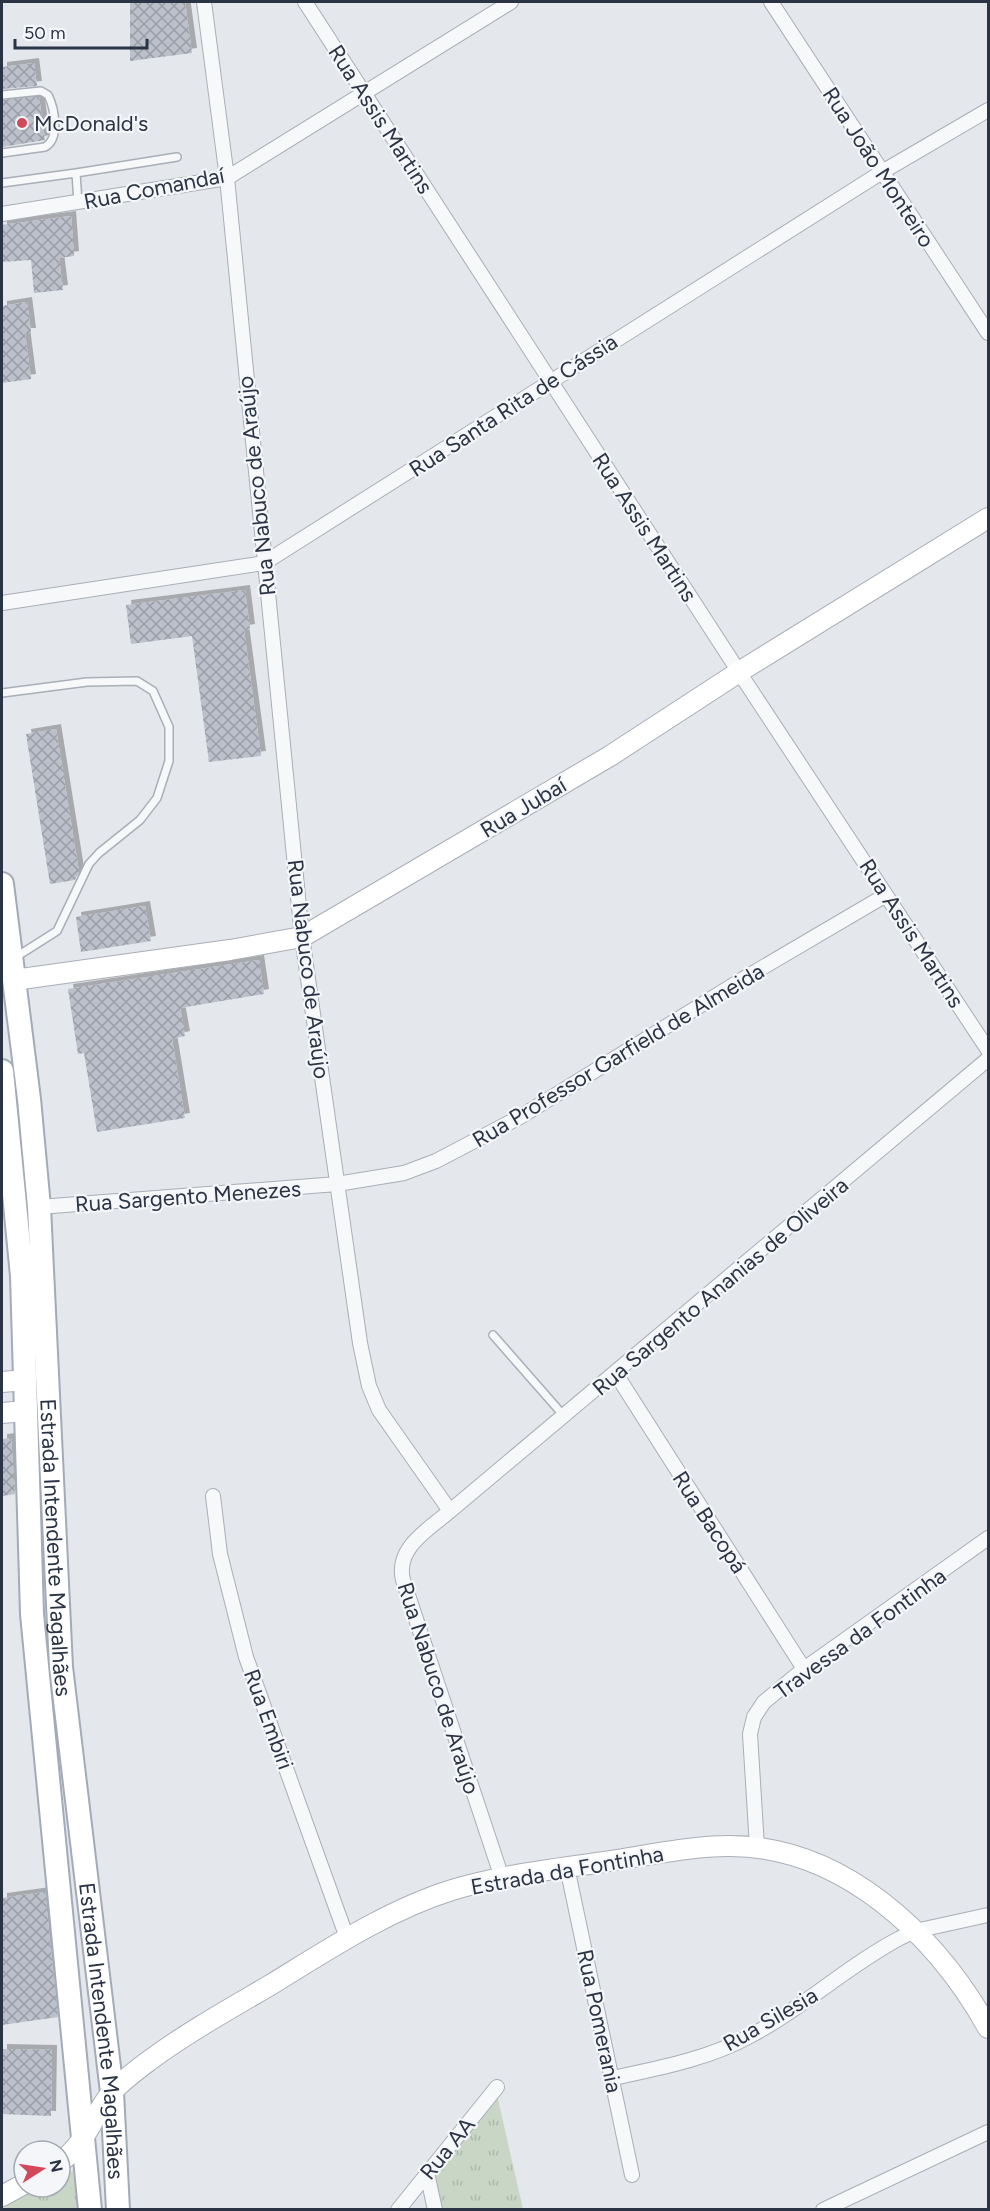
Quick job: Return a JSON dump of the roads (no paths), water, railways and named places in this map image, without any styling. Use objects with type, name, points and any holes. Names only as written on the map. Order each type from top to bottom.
[{"type":"main road","name":"Estrada Intendente Magalhães","points":[[2,884],[39,1207],[61,1667],[112,2092],[118,2210]]},
{"type":"main road","name":"Estrada Intendente Magalhães","points":[[2,1071],[8,1185],[22,1276],[32,1614],[85,2139],[90,2210]]},
{"type":"street","name":"Rua Nabuco de Araújo","points":[[204,2],[227,178],[302,937],[360,1342],[369,1386],[390,1426],[450,1511],[409,1548],[402,1560],[402,1573],[502,1878]]},
{"type":"street","name":"Rua Assis Martins","points":[[305,2],[739,672],[988,1050]]},
{"type":"street","name":"Rua Comandaí","points":[[2,214],[227,178],[511,2]]},
{"type":"street","name":"Rua João Monteiro","points":[[771,2],[988,333]]},
{"type":"street","name":"Rua Santa Rita de Cássia","points":[[2,603],[264,563],[882,172],[988,110]]},
{"type":"street","name":"Rua Jubaí","points":[[13,970],[230,950],[302,937],[610,756],[739,672],[988,518]]},
{"type":"street","name":"Rua Professor Garfield de Almeida","points":[[338,1184],[404,1173],[472,1143],[520,1118],[743,979],[886,894]]},
{"type":"street","name":"Rua Sargento Ananias de Oliveira","points":[[450,1511],[988,1059]]},
{"type":"street","name":"Rua Sargento Menezes","points":[[39,1207],[338,1184]]},
{"type":"street","name":"Rua Bacopá","points":[[615,1374],[804,1669]]},
{"type":"street","points":[[2,1382],[25,1380]]},
{"type":"street","points":[[2,1413],[25,1411]]},
{"type":"street","name":"Rua Embiri","points":[[213,1496],[222,1566],[246,1658],[347,1938]]},
{"type":"street","name":"Travessa da Fontinha","points":[[757,1847],[750,1759],[753,1717],[764,1702],[804,1669],[988,1538]]},
{"type":"street","name":"Estrada da Fontinha","points":[[72,2151],[85,2139],[112,2092],[149,2061],[347,1938],[411,1906],[452,1890],[502,1878],[695,1848],[757,1847],[803,1859],[852,1881],[915,1931],[952,1972],[988,2028]]},
{"type":"street","name":"Rua Pomerania","points":[[567,1867],[632,2175]]},
{"type":"street","name":"Rua Silesia","points":[[613,2078],[687,2061],[748,2037],[884,1946],[915,1931],[988,1915]]},
{"type":"street","name":"Rua AA","points":[[398,2210],[497,2087]]},
{"type":"street","points":[[823,2210],[988,2132]]},
{"type":"street","points":[[427,2173],[435,2210]]},
{"type":"lane","points":[[2,95],[41,91],[48,95],[55,136],[51,144],[45,147],[2,153]]},
{"type":"lane","points":[[2,183],[177,157]]},
{"type":"lane","points":[[76,173],[78,203]]},
{"type":"lane","points":[[2,693],[87,682],[138,681],[153,691],[169,727],[169,761],[157,798],[140,820],[89,864],[57,931],[13,970]]},
{"type":"lane","points":[[493,1335],[564,1416]]},
{"type":"place","name":"McDonald's","points":[[22,123]]}]
